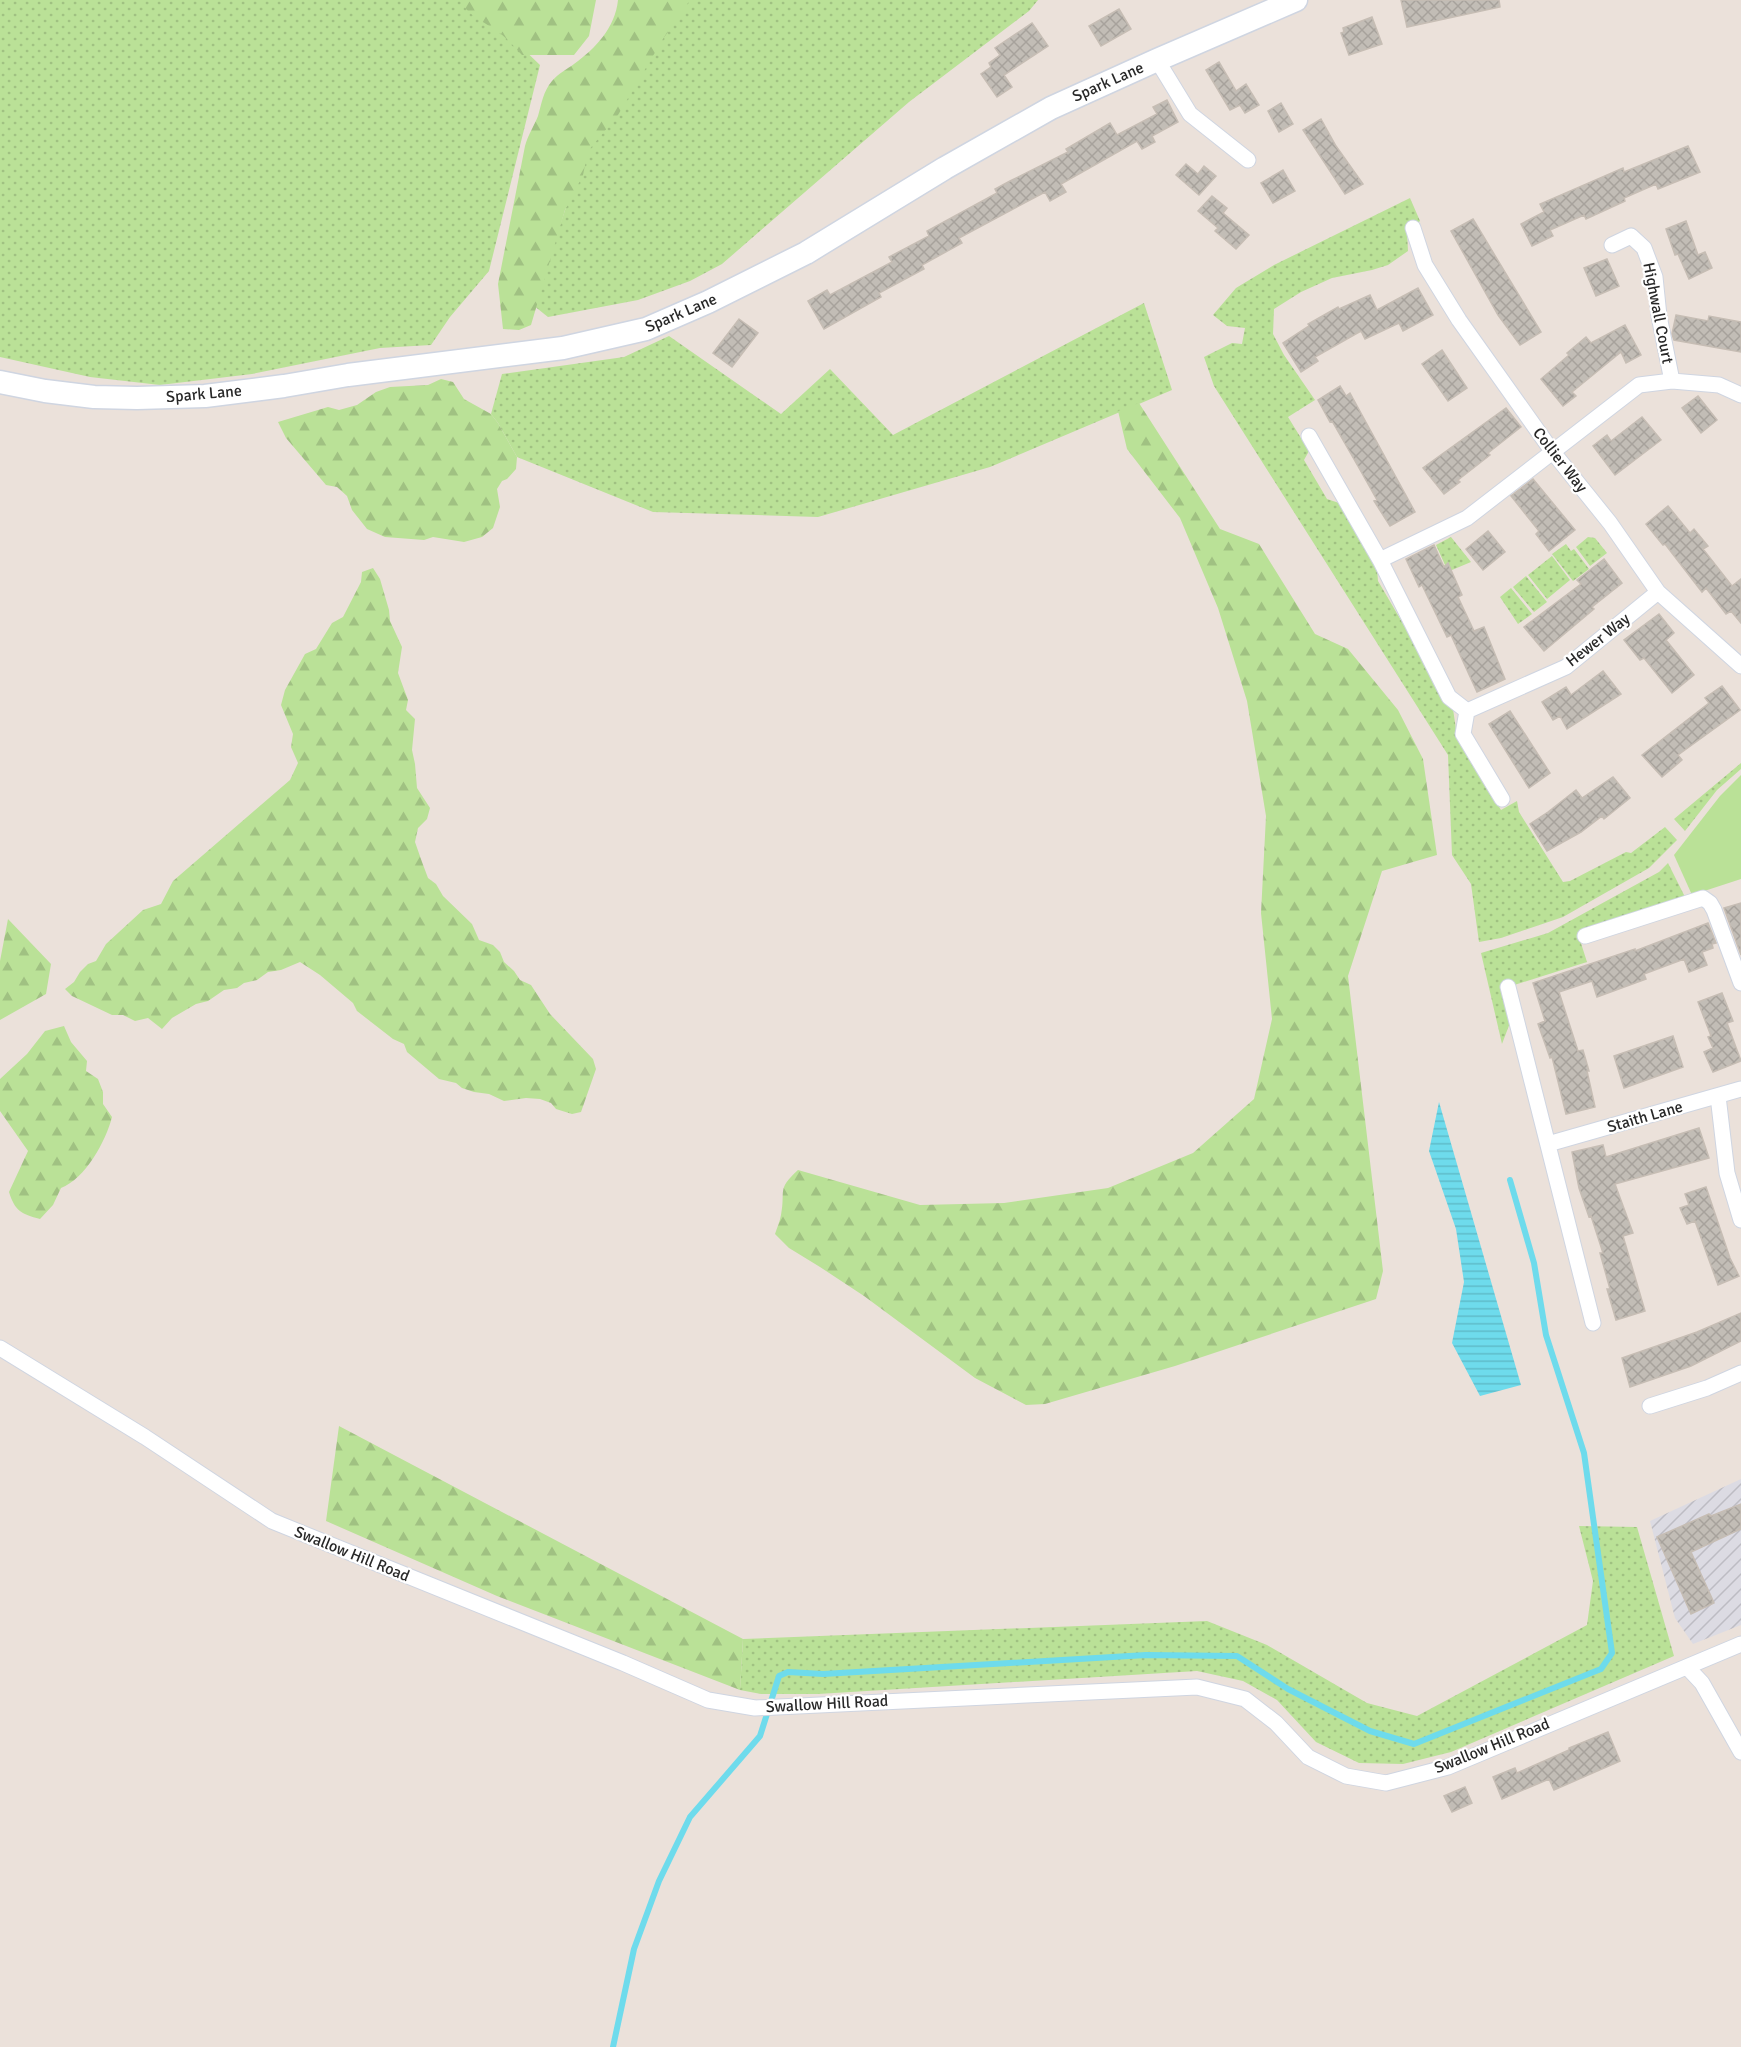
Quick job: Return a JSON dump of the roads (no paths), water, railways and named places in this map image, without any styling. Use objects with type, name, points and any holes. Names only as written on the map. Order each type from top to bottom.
[{"type":"main road","name":"Spark Lane","points":[[0,382],[94,397],[205,396],[563,348],[646,329],[708,302],[806,253],[1018,125],[1157,60],[1296,0]]},
{"type":"street","points":[[1157,60],[1190,114],[1248,160]]},
{"type":"street","name":"Collier Way","points":[[1413,228],[1425,265],[1459,320],[1552,451],[1610,523],[1658,592],[1741,666]]},
{"type":"street","name":"Highwall Court","points":[[1612,244],[1631,236],[1644,248],[1655,277],[1659,316],[1672,381]]},
{"type":"street","points":[[1380,560],[1467,518],[1639,385],[1672,381],[1719,385],[1741,395]]},
{"type":"street","points":[[1309,436],[1380,560],[1449,697],[1467,711],[1463,734],[1502,799]]},
{"type":"street","name":"Hewer Way","points":[[1467,711],[1566,667],[1658,592]]},
{"type":"street","points":[[1585,936],[1703,898],[1714,910],[1741,983]]},
{"type":"street","points":[[1508,987],[1593,1323]]},
{"type":"street","name":"Staith Lane","points":[[1548,1144],[1741,1089]]},
{"type":"street","points":[[1718,1096],[1727,1173],[1741,1220]]},
{"type":"street","name":"Swallow Hill Road","points":[[0,1348],[145,1437],[272,1521],[623,1663],[708,1700],[754,1708],[1197,1687],[1245,1699],[1276,1723],[1308,1757],[1317,1762],[1346,1776],[1386,1783],[1448,1767],[1741,1644]]},
{"type":"street","points":[[1650,1406],[1707,1388],[1741,1373]]},
{"type":"street","points":[[1687,1667],[1702,1683],[1741,1752]]},
{"type":"water","points":[[1439,1102],[1521,1385],[1480,1396],[1452,1343],[1464,1282],[1456,1229],[1429,1151]]},
{"type":"waterway","points":[[613,2047],[634,1949],[659,1881],[690,1817],[760,1736],[779,1676],[788,1672],[823,1674],[1146,1655],[1237,1656],[1288,1689],[1370,1731],[1414,1744],[1601,1669],[1612,1653],[1584,1453],[1546,1335],[1534,1263],[1510,1180]]}]
